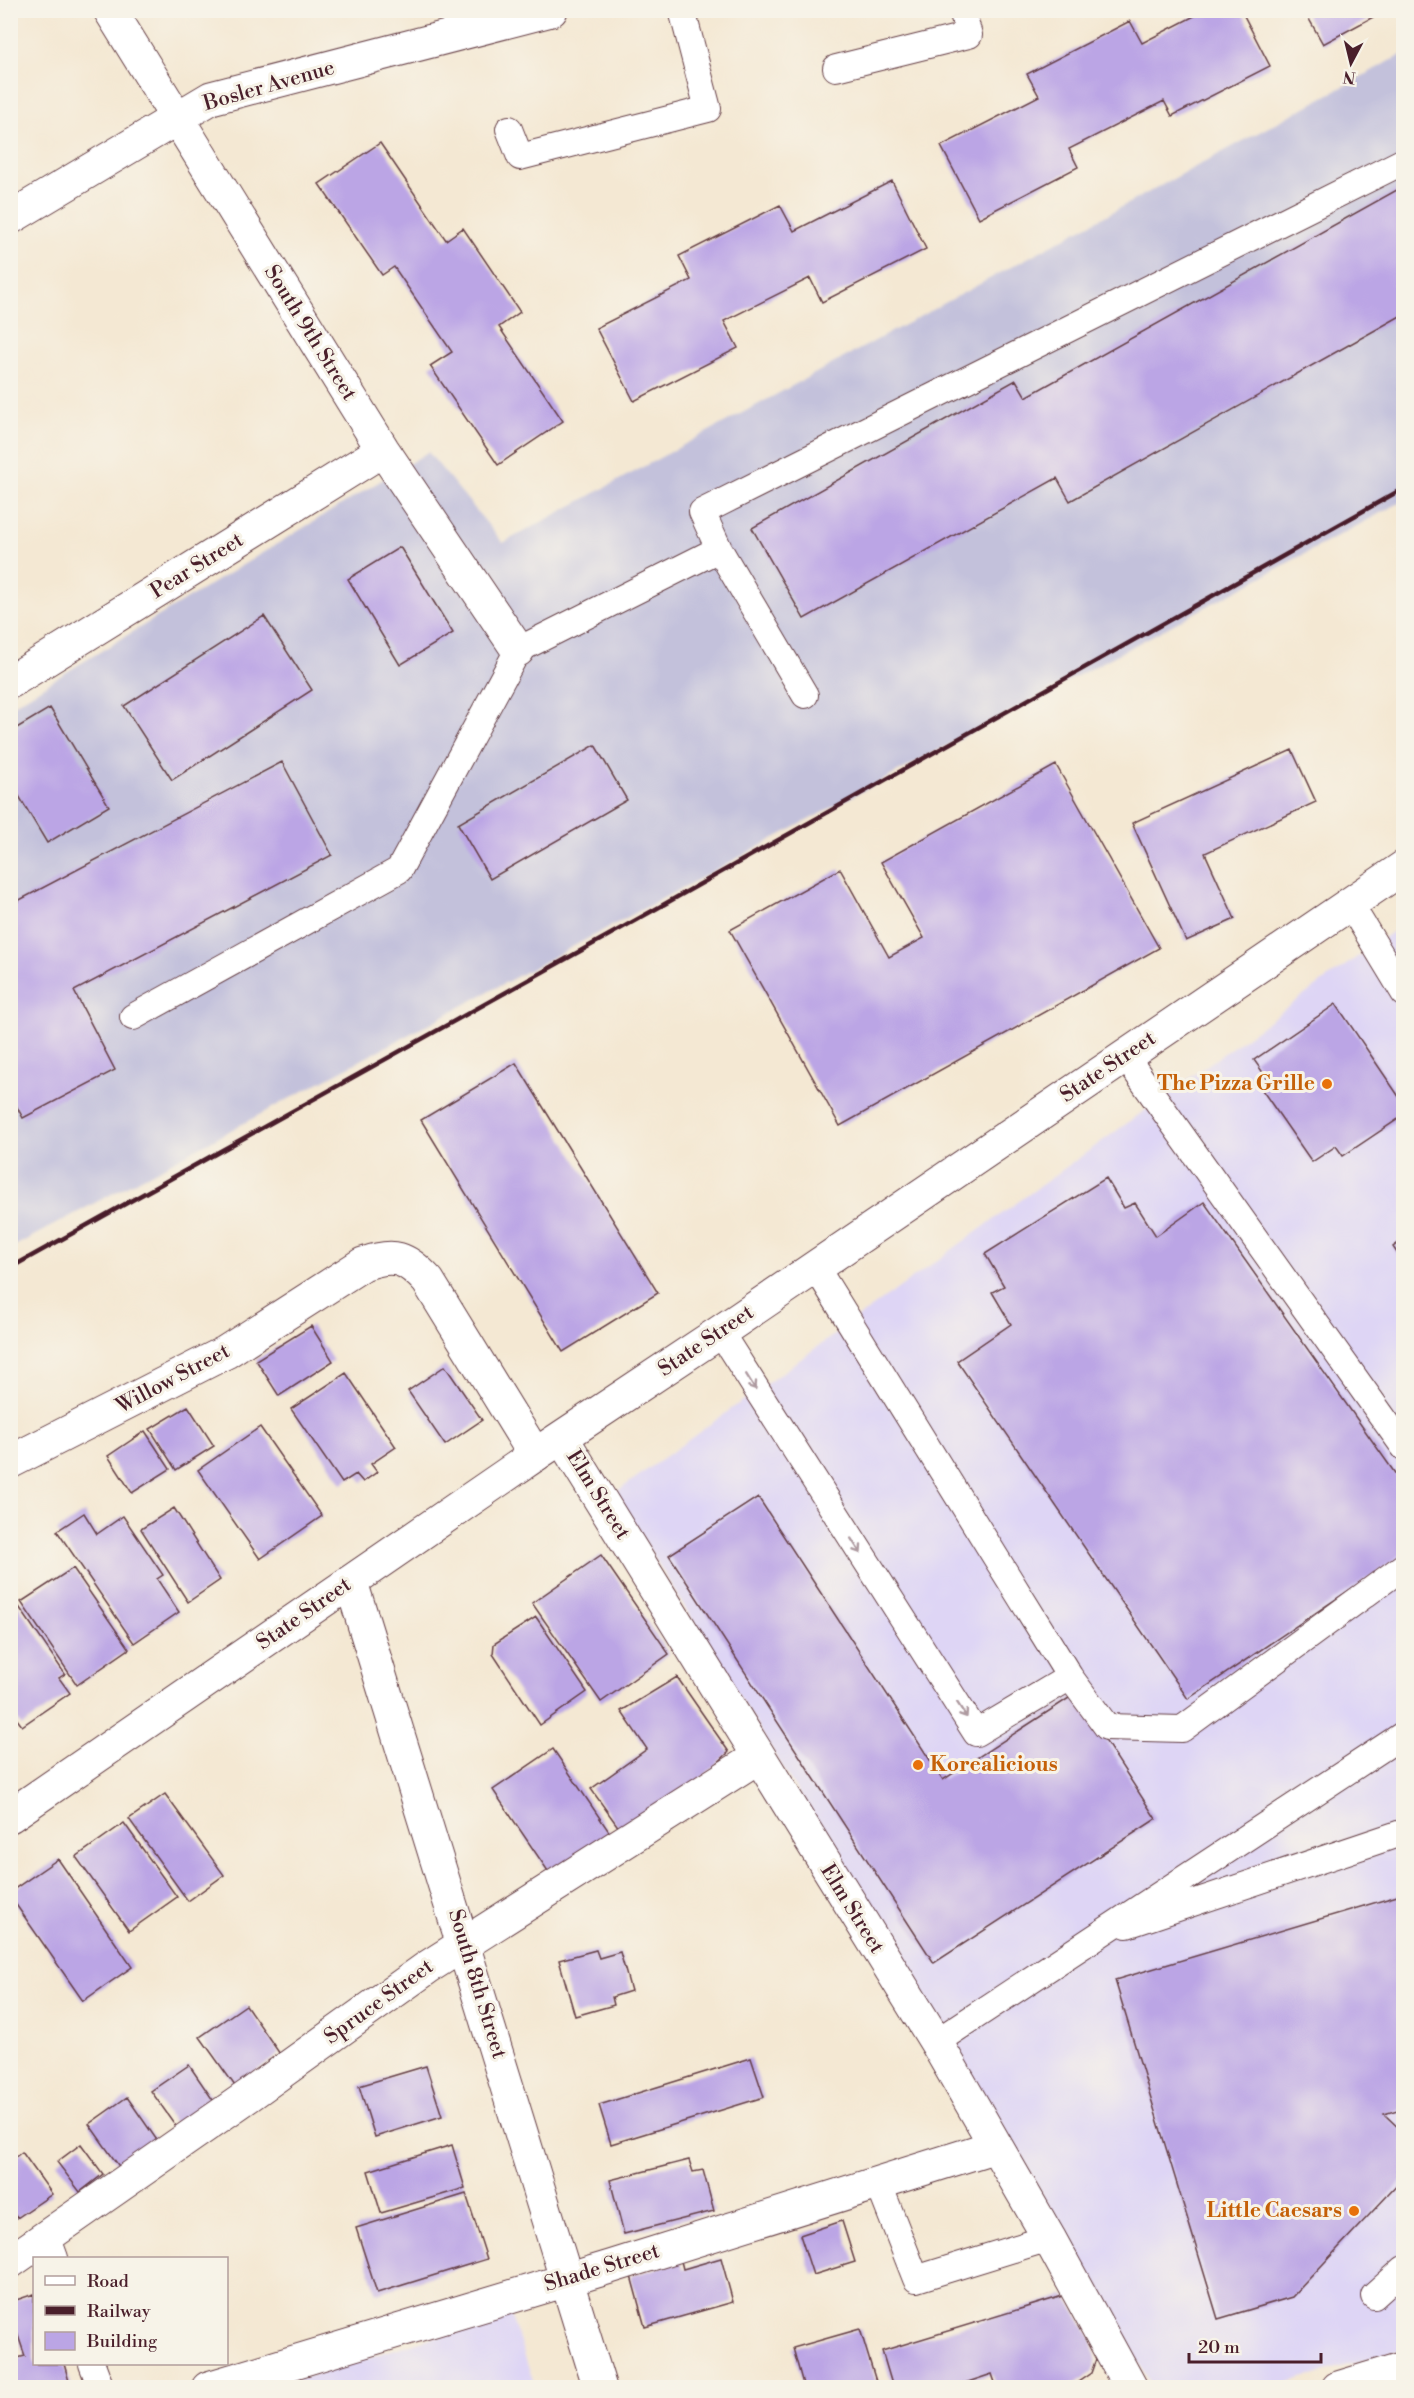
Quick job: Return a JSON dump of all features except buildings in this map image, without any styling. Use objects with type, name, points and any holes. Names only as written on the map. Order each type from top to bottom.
[{"type":"street","name":"South 9th Street","points":[[110,10],[383,450],[518,650]]},
{"type":"street","name":"Bosler Avenue","points":[[10,218],[211,98],[551,10]]},
{"type":"street","name":"Pear Street","points":[[10,682],[383,450]]},
{"type":"street","name":"State Street","points":[[10,1816],[535,1455],[720,1332],[1404,867]]},
{"type":"street","name":"Elm Street","points":[[329,1285],[363,1264],[380,1258],[398,1258],[412,1264],[428,1281],[535,1455]]},
{"type":"street","name":"Willow Street","points":[[10,1462],[226,1352],[329,1285]]},
{"type":"street","name":"Elm Street","points":[[562,1438],[936,2042],[1049,2238],[1131,2388]]},
{"type":"street","name":"South 8th Street","points":[[351,1582],[600,2388]]},
{"type":"street","name":"Spruce Street","points":[[10,2262],[51,2247],[251,2094],[428,1967],[758,1757]]},
{"type":"street","name":"Shade Street","points":[[208,2388],[996,2146]]},
{"type":"street","points":[[1338,2388],[1404,2368]]},
{"type":"lane","points":[[509,129],[520,157],[708,109],[682,10]]},
{"type":"lane","points":[[836,68],[969,35],[962,10]]},
{"type":"lane","points":[[805,695],[719,549],[702,512],[1404,161]]},
{"type":"lane","points":[[133,1017],[399,870],[518,650],[719,549]]},
{"type":"lane","points":[[1350,904],[1404,993]]},
{"type":"lane","points":[[1125,1056],[1404,1448]]},
{"type":"lane","points":[[815,1266],[1070,1677],[1107,1727],[1182,1730],[1404,1566]]},
{"type":"lane","points":[[720,1332],[976,1733],[1070,1677]]},
{"type":"lane","points":[[936,2042],[1092,1937],[1404,1734]]},
{"type":"lane","points":[[1092,1937],[1404,1832]]},
{"type":"lane","points":[[878,2182],[916,2279],[1049,2238]]},
{"type":"lane","points":[[1374,2296],[1404,2269]]},
{"type":"lane","points":[[92,2365],[100,2388]]},
{"type":"shaded area","points":[[1403,54],[1403,501],[11,1248],[11,706],[428,452],[503,543]]},
{"type":"shaded area","points":[[1403,924],[1403,2349],[1271,2387],[1153,2387],[1008,2136],[615,1493]]},
{"type":"shaded area","points":[[510,2313],[535,2387],[271,2388]]},
{"type":"railway","points":[[10,1268],[654,910],[1404,488]]},
{"type":"place","name":"The Pizza Grille","points":[[1327,1084]]},
{"type":"place","name":"Korealicious","points":[[918,1765]]},
{"type":"place","name":"Little Caesars","points":[[1354,2211]]}]
